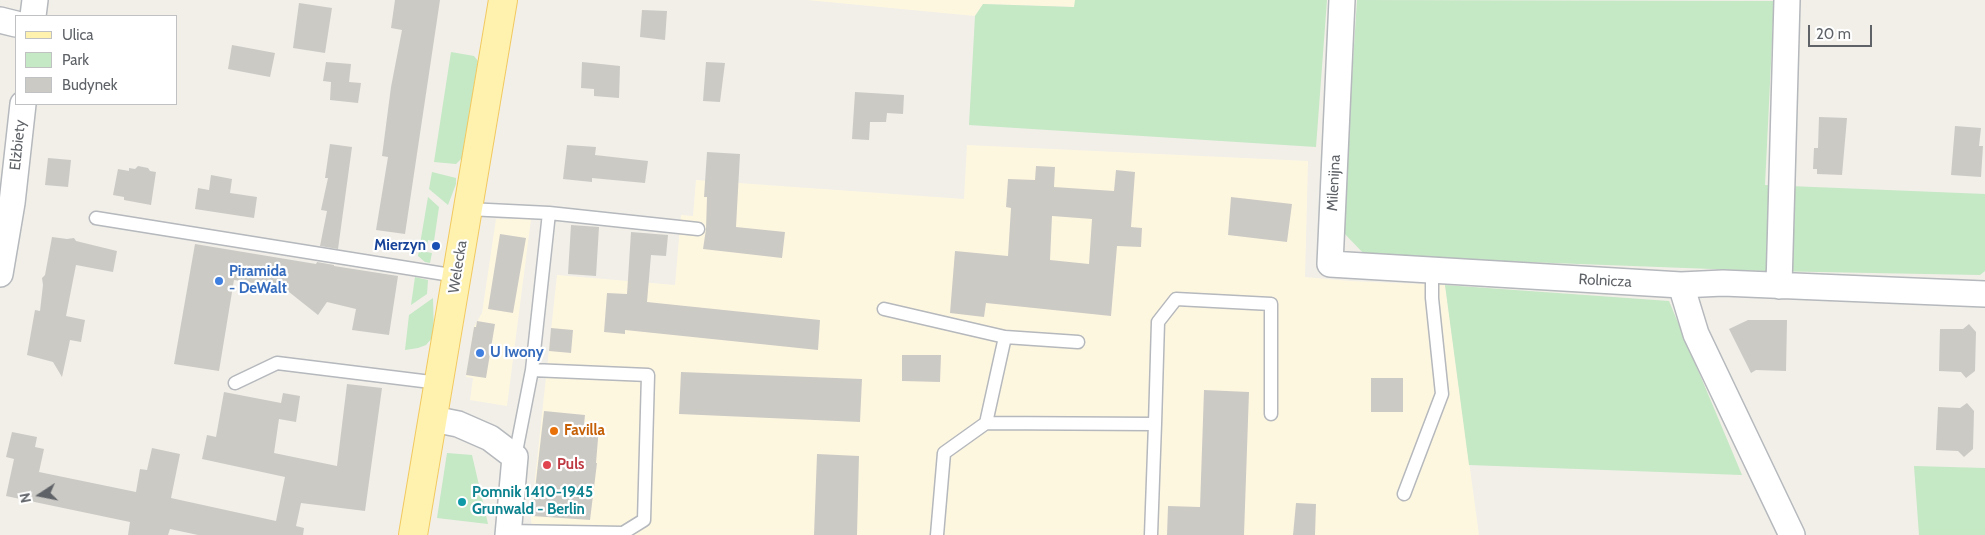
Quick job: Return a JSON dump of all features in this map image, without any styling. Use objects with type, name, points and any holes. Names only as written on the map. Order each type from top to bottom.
[{"type":"main road","name":"Welecka","points":[[414,535],[502,0]]},
{"type":"street","points":[[32,15],[35,0]]},
{"type":"street","name":"Milenijna","points":[[1342,0],[1330,264],[1432,270]]},
{"type":"street","points":[[1779,286],[1788,0]]},
{"type":"street","points":[[0,20],[15,24]]},
{"type":"street","name":"Elżbiety","points":[[0,274],[12,203],[22,105]]},
{"type":"street","name":"Rolnicza","points":[[1432,270],[1680,285],[1723,284],[1985,294]]},
{"type":"street","points":[[1680,285],[1696,334],[1792,535]]},
{"type":"street","points":[[433,418],[458,424],[490,438],[515,457],[508,533]]},
{"type":"lane","points":[[468,209],[548,213],[698,229]]},
{"type":"lane","points":[[515,457],[532,370],[548,213]]},
{"type":"lane","points":[[96,218],[457,276]]},
{"type":"lane","points":[[1404,494],[1442,394],[1432,298],[1432,270]]},
{"type":"lane","points":[[1151,535],[1158,322],[1176,299],[1271,304],[1271,414]]},
{"type":"lane","points":[[884,309],[1005,337],[1078,342]]},
{"type":"lane","points":[[986,423],[1005,337]]},
{"type":"lane","points":[[235,383],[277,363],[439,382]]},
{"type":"lane","points":[[508,533],[623,533],[644,520],[648,375],[532,370]]},
{"type":"lane","points":[[937,535],[944,453],[986,423],[1155,424]]},
{"type":"shaded area","points":[[807,0],[1075,0],[1075,7],[983,4],[975,16]]},
{"type":"shaded area","points":[[967,145],[1308,161],[1305,277],[1445,285],[1479,535],[532,535],[531,516],[557,275],[675,285],[681,215],[693,216],[696,180],[964,199]]},
{"type":"shaded area","points":[[496,219],[531,219],[507,406],[470,400],[473,378],[466,377],[474,327],[482,313]]},
{"type":"green space","points":[[1075,0],[1327,0],[1316,147],[969,125],[975,16],[983,4],[1074,7]]},
{"type":"green space","points":[[1357,0],[1774,1],[1765,185],[1985,194],[1985,271],[1980,275],[1766,271],[1366,256],[1342,231]]},
{"type":"green space","points":[[451,52],[474,56],[478,61],[463,157],[456,164],[434,162]]},
{"type":"green space","points":[[432,172],[456,178],[456,184],[448,205],[429,189]]},
{"type":"green space","points":[[428,197],[439,207],[434,241],[428,240],[426,252],[432,253],[430,263],[425,262],[418,256]]},
{"type":"green space","points":[[415,277],[428,280],[427,294],[411,305]]},
{"type":"green space","points":[[1445,285],[1669,301],[1742,475],[1469,465]]},
{"type":"green space","points":[[433,298],[434,334],[432,338],[426,345],[405,350],[409,315]]},
{"type":"green space","points":[[447,453],[472,455],[488,524],[437,518]]},
{"type":"green space","points":[[1914,466],[1985,468],[1985,535],[1919,535]]},
{"type":"building","points":[[395,0],[440,0],[405,234],[376,230],[388,157],[382,156],[391,87],[402,30],[391,28]]},
{"type":"building","points":[[299,3],[332,8],[325,53],[293,48]]},
{"type":"building","points":[[642,10],[667,11],[665,40],[640,37]]},
{"type":"building","points":[[232,45],[275,53],[270,77],[228,69]]},
{"type":"building","points":[[326,62],[351,64],[349,82],[361,83],[358,103],[330,100],[331,82],[323,81]]},
{"type":"building","points":[[582,62],[620,66],[619,98],[594,96],[594,89],[581,88]]},
{"type":"building","points":[[706,62],[725,63],[720,102],[703,101]]},
{"type":"building","points":[[855,92],[904,95],[903,114],[887,113],[886,122],[870,122],[869,140],[852,139]]},
{"type":"building","points":[[1819,117],[1847,118],[1842,175],[1817,174],[1817,169],[1813,169],[1814,148],[1818,148]]},
{"type":"building","points":[[1955,126],[1981,128],[1979,146],[1983,146],[1981,177],[1951,175]]},
{"type":"building","points":[[330,144],[352,147],[338,249],[320,246],[327,211],[321,210],[328,178],[325,178]]},
{"type":"building","points":[[567,145],[596,147],[595,155],[648,161],[645,183],[592,178],[592,182],[563,179]]},
{"type":"building","points":[[707,152],[740,154],[736,227],[785,232],[782,258],[703,249],[706,229],[707,197],[704,197]]},
{"type":"building","points":[[48,158],[71,160],[68,187],[45,185]]},
{"type":"building","points":[[138,166],[156,172],[151,205],[124,200],[124,197],[113,195],[118,169],[129,171],[129,168],[135,169]]},
{"type":"building","points":[[1036,166],[1055,167],[1054,187],[1114,191],[1116,170],[1135,172],[1131,227],[1142,228],[1141,247],[1117,246],[1111,316],[986,303],[984,317],[950,313],[955,251],[1008,256],[1011,208],[1006,207],[1008,179],[1035,180]],"holes":[[[1052,216],[1092,219],[1089,264],[1050,260]]]},
{"type":"building","points":[[211,175],[232,179],[230,193],[257,197],[254,218],[195,209],[198,188],[209,190]]},
{"type":"building","points":[[1231,197],[1292,204],[1287,242],[1228,235]]},
{"type":"building","points":[[571,225],[599,227],[596,276],[568,274]]},
{"type":"building","points":[[631,232],[668,235],[666,256],[651,255],[647,302],[820,320],[818,350],[625,330],[625,334],[604,332],[607,293],[627,294]]},
{"type":"building","points":[[500,234],[526,238],[513,313],[488,309]]},
{"type":"building","points":[[52,237],[74,238],[76,241],[117,251],[113,272],[76,265],[66,316],[85,320],[81,342],[70,340],[62,377],[53,362],[27,355],[35,310],[40,311],[42,278],[45,275]]},
{"type":"building","points":[[195,244],[398,276],[389,335],[352,330],[356,309],[327,302],[318,315],[284,288],[234,280],[219,371],[174,364]]},
{"type":"building","points":[[1748,320],[1787,320],[1786,371],[1756,370],[1751,373],[1729,329]]},
{"type":"building","name":"U Iwony","points":[[477,321],[495,324],[486,378],[466,375],[474,327],[476,327]]},
{"type":"building","points":[[1969,324],[1976,332],[1975,371],[1966,378],[1961,372],[1939,371],[1940,329],[1963,329]]},
{"type":"building","points":[[551,328],[573,330],[571,353],[549,351]]},
{"type":"building","points":[[902,355],[941,355],[940,382],[902,381]]},
{"type":"building","points":[[681,372],[862,379],[860,422],[679,414]]},
{"type":"building","points":[[1371,378],[1403,378],[1403,412],[1371,412]]},
{"type":"building","points":[[347,384],[382,388],[365,511],[301,503],[296,526],[304,528],[303,535],[198,535],[170,529],[168,535],[128,535],[130,522],[6,496],[14,459],[6,457],[12,432],[37,437],[35,447],[44,449],[39,472],[136,492],[140,469],[147,470],[152,448],[180,454],[171,498],[276,521],[285,477],[202,459],[207,435],[216,437],[224,392],[281,403],[283,393],[300,396],[296,422],[279,419],[274,453],[337,466]]},
{"type":"building","points":[[1204,390],[1249,392],[1244,535],[1167,535],[1168,506],[1200,507]]},
{"type":"building","points":[[1967,403],[1974,411],[1973,449],[1964,457],[1958,451],[1936,450],[1938,407],[1960,408]]},
{"type":"building","points":[[544,411],[585,415],[584,425],[599,427],[590,520],[532,516]]},
{"type":"building","points":[[817,454],[859,456],[857,535],[814,535]]},
{"type":"building","points":[[1296,503],[1316,504],[1315,535],[1293,535]]},
{"type":"place","name":"Mierzyn","points":[[436,246]]},
{"type":"place","name":"Piramida - DeWalt","points":[[219,281]]},
{"type":"place","name":"U Iwony","points":[[480,353]]},
{"type":"place","name":"Favilla","points":[[554,431]]},
{"type":"place","name":"Puls","points":[[547,465]]},
{"type":"place","name":"Pomnik 1410-1945 Grunwald - Berlin","points":[[462,502]]}]
